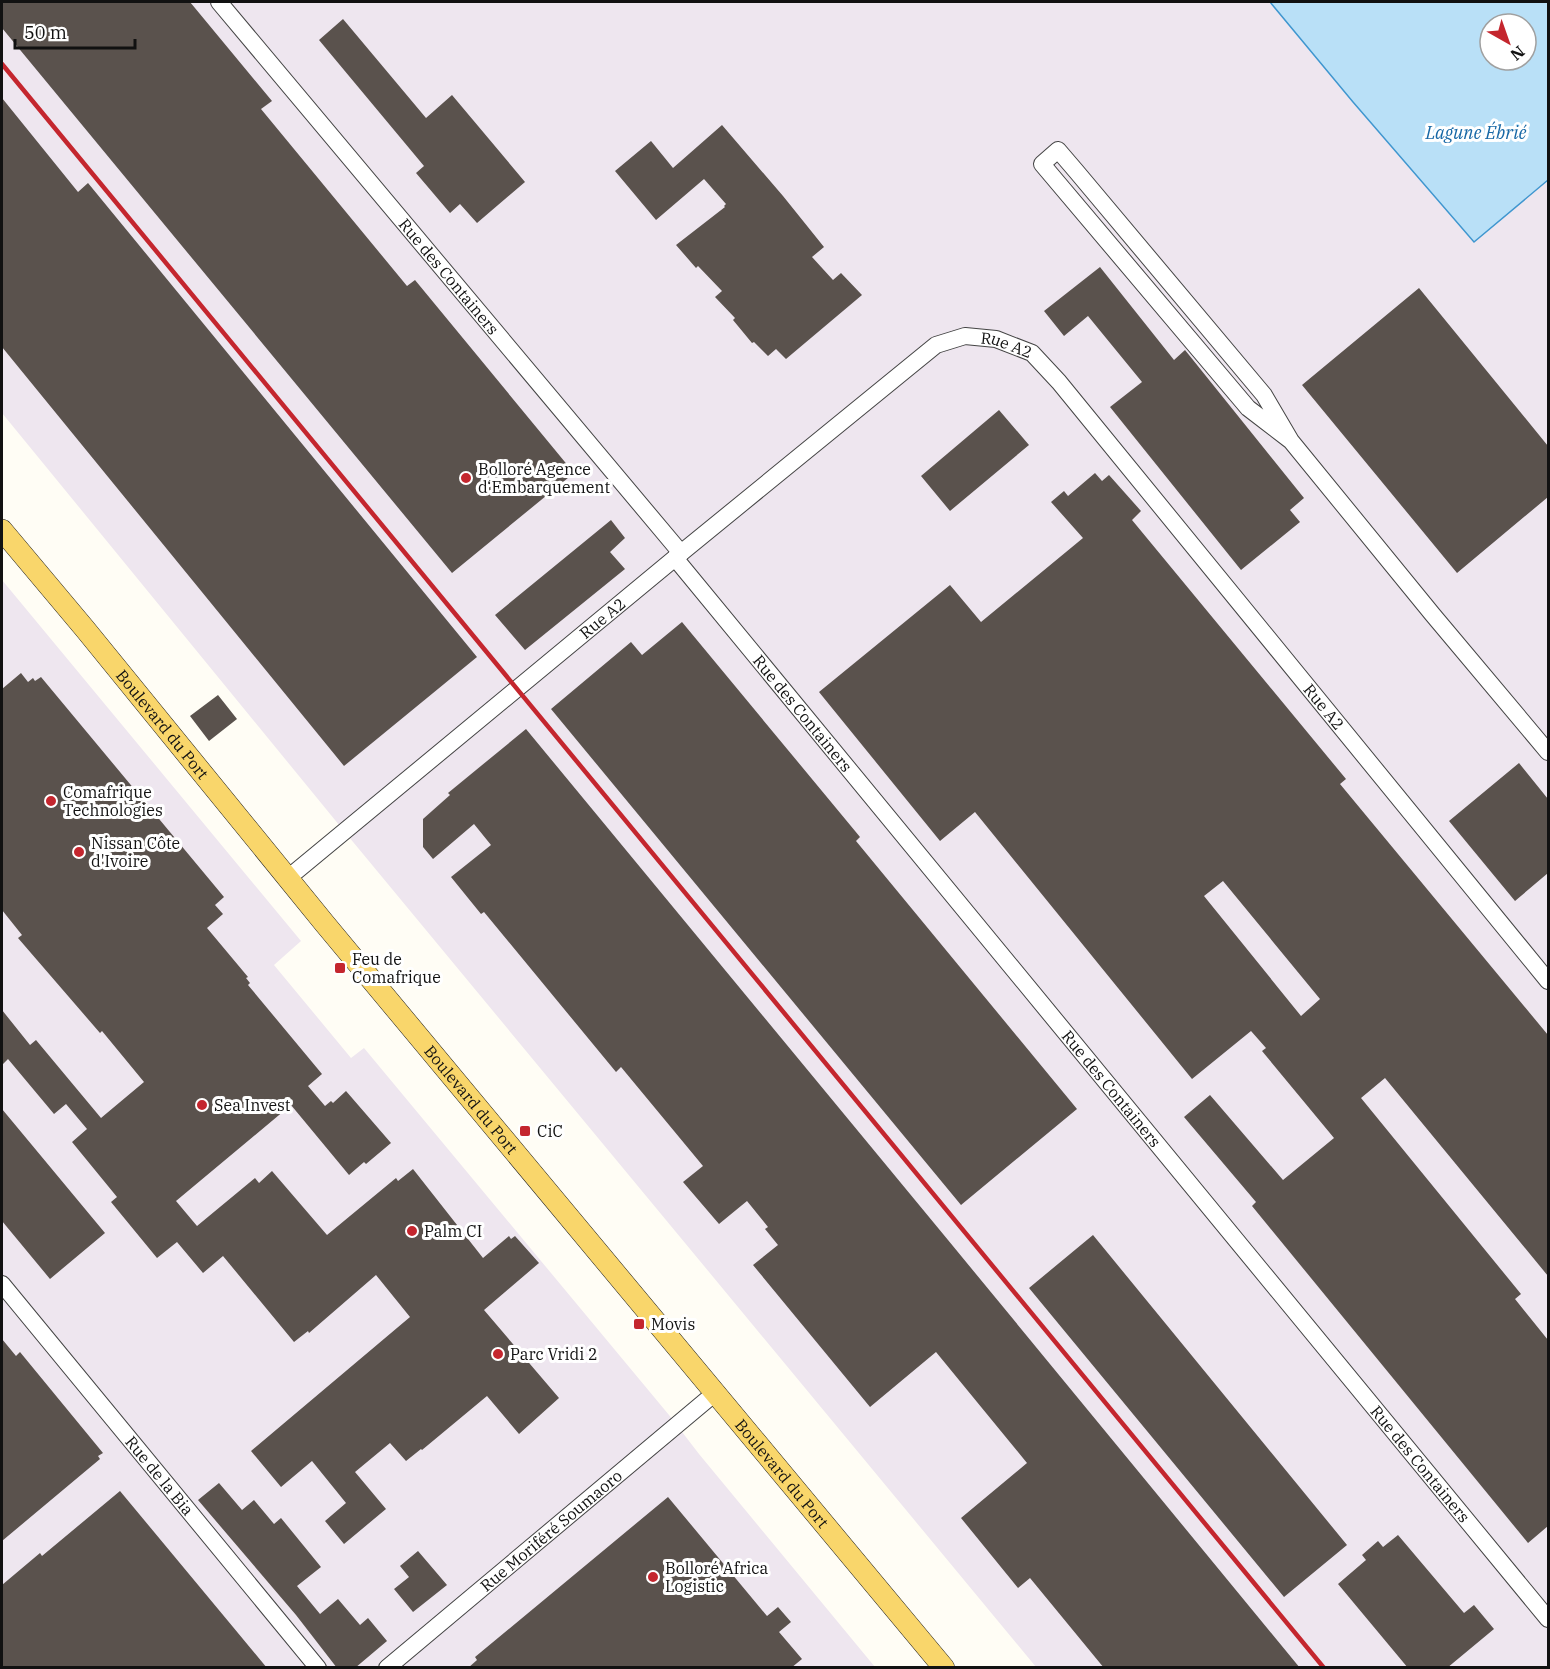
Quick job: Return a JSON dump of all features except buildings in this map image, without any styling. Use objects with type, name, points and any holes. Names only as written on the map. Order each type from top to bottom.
[{"type":"main road","name":"Boulevard du Port","points":[[2,530],[944,1668]]},
{"type":"street","name":"Rue des Containers","points":[[219,2],[678,555],[1548,1618]]},
{"type":"street","points":[[1291,441],[1248,408],[1042,164],[1058,150],[1264,394],[1291,441],[1548,752]]},
{"type":"street","name":"Rue A2","points":[[288,878],[936,345],[965,336],[996,339],[1032,353],[1059,382],[1548,981]]},
{"type":"street","name":"Rue de la Bia","points":[[2,1284],[318,1668]]},
{"type":"street","name":"Rue Moriféré Soumaoro","points":[[387,1668],[715,1393]]},
{"type":"shaded area","points":[[2,2],[1270,2],[1474,242],[1548,180],[1548,1667],[1036,1667],[344,831],[2,413]]},
{"type":"shaded area","points":[[2,580],[301,941],[274,965],[351,1058],[364,1048],[875,1667],[2,1667]]},
{"type":"water","name":"Lagune Ébrié","points":[[1270,2],[1548,2],[1548,180],[1474,242]]},
{"type":"railway","points":[[2,64],[1324,1668]]},
{"type":"place","name":"Bolloré Agence d‘Embarquement","points":[[466,478]]},
{"type":"place","name":"Comafrique Technologies","points":[[51,801]]},
{"type":"place","name":"Nissan Côte d'Ivoire","points":[[79,852]]},
{"type":"place","name":"Feu de Comafrique","points":[[340,968]]},
{"type":"place","name":"Sea Invest","points":[[202,1105]]},
{"type":"place","name":"CiC","points":[[525,1131]]},
{"type":"place","name":"Palm CI","points":[[412,1231]]},
{"type":"place","name":"Movis","points":[[639,1324]]},
{"type":"place","name":"Parc Vridi 2","points":[[498,1354]]},
{"type":"place","name":"Bolloré Africa Logistic","points":[[653,1577]]}]
